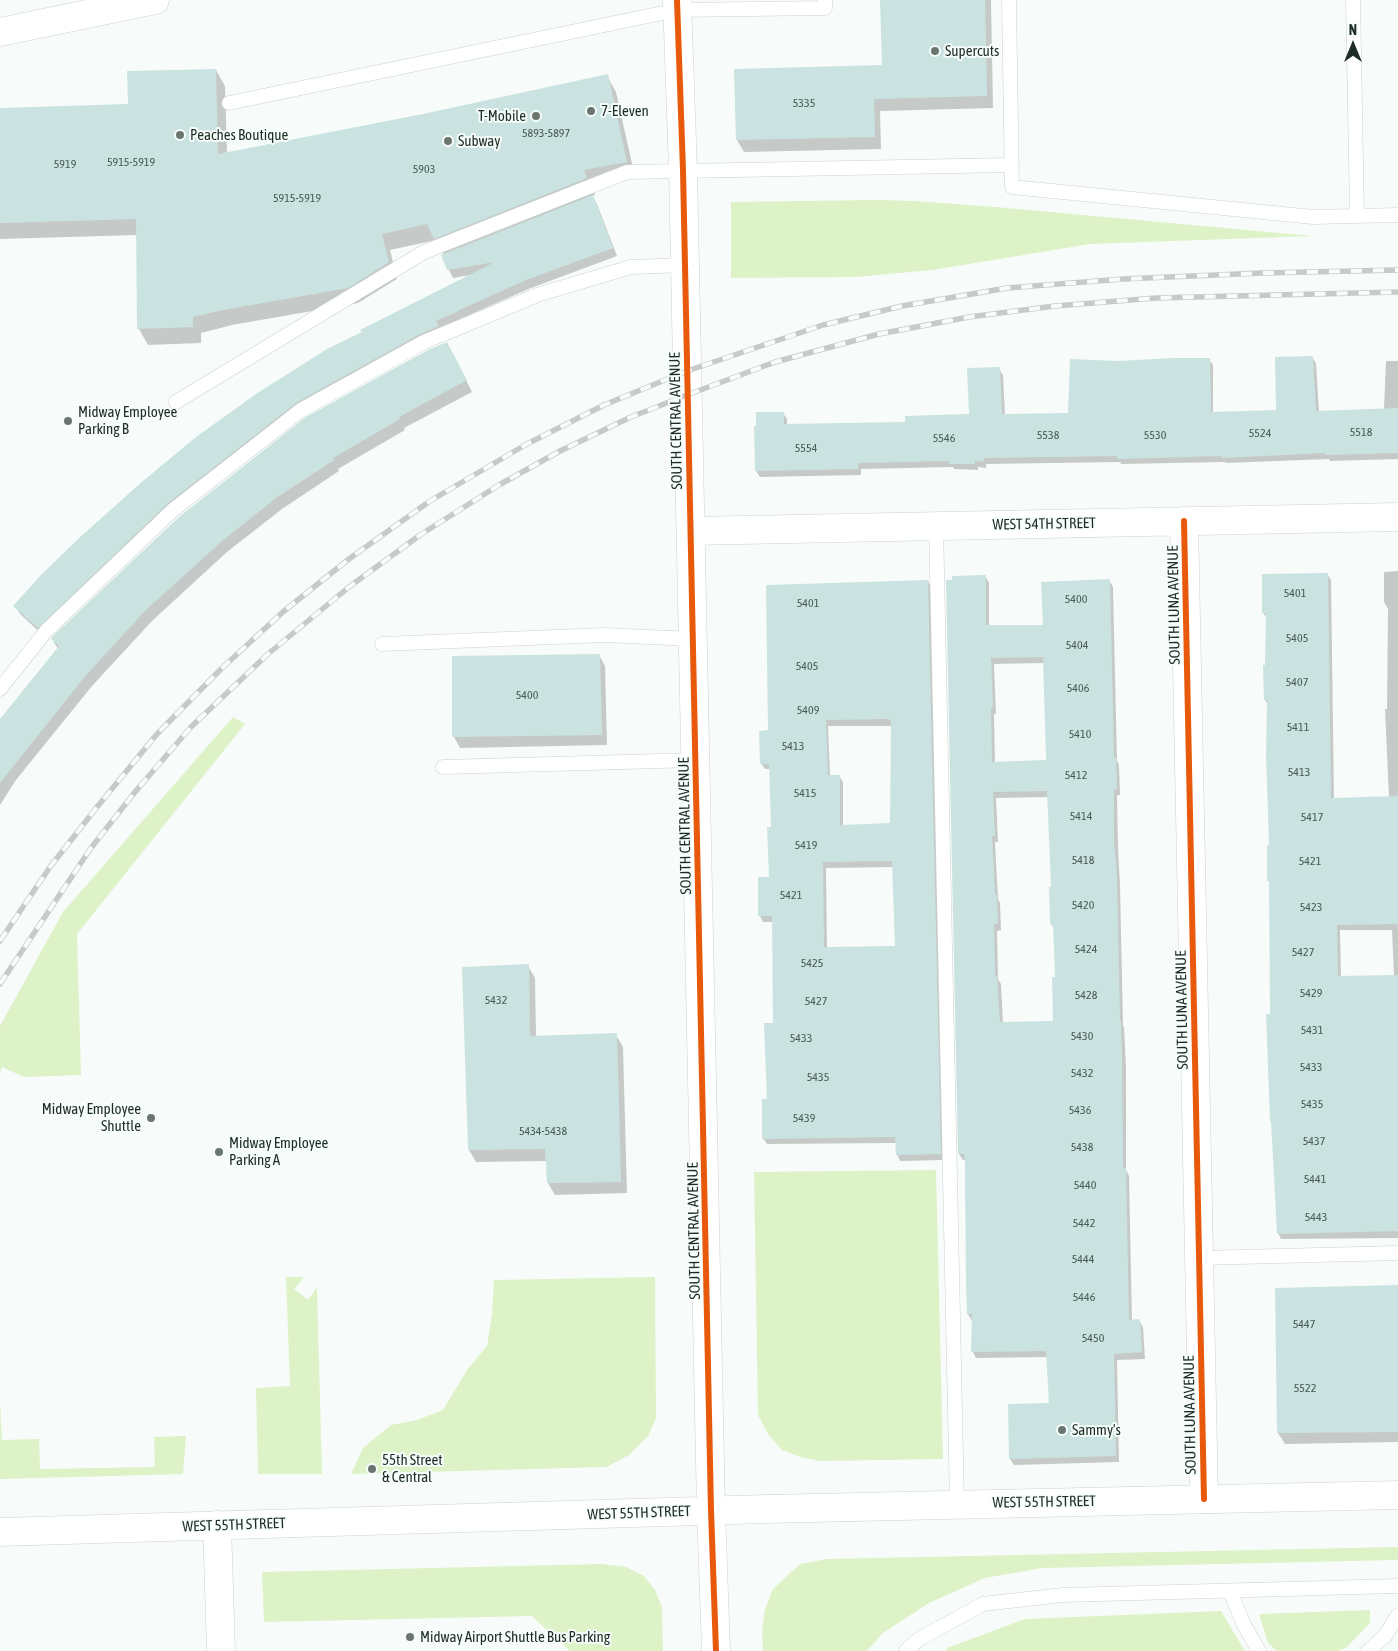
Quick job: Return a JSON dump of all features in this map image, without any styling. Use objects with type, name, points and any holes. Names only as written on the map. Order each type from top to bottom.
[{"type":"main road","points":[[0,32],[155,0]]},
{"type":"main road","name":"SOUTH CENTRAL AVENUE","points":[[677,5],[683,170],[711,1510],[716,1651]]},
{"type":"main road","name":"WEST 54TH STREET","points":[[691,531],[1398,517]]},
{"type":"main road","name":"SOUTH LUNA AVENUE","points":[[1184,521],[1204,1499]]},
{"type":"main road","name":"WEST 55TH STREET","points":[[0,1532],[711,1510],[1398,1495]]},
{"type":"main road","points":[[217,1526],[220,1651]]},
{"type":"lane","points":[[229,103],[677,5],[825,8],[825,0]]},
{"type":"lane","points":[[1009,0],[1012,187],[1313,217],[1398,215]]},
{"type":"lane","points":[[1353,0],[1357,216]]},
{"type":"lane","points":[[176,402],[424,252],[627,172],[1012,165]]},
{"type":"lane","points":[[0,690],[47,630],[173,510],[301,410],[424,342],[540,294],[631,267],[685,265]]},
{"type":"lane","points":[[936,526],[957,1504]]},
{"type":"lane","points":[[382,644],[604,634],[693,639]]},
{"type":"lane","points":[[443,767],[696,760]]},
{"type":"lane","points":[[1200,1258],[1398,1253]]},
{"type":"lane","points":[[906,1651],[919,1639],[983,1604],[1063,1595],[1398,1586]]},
{"type":"lane","points":[[1230,1591],[1244,1625],[1260,1651]]},
{"type":"lane","points":[[1368,1651],[1385,1636],[1398,1615]]},
{"type":"green space","points":[[876,200],[996,207],[1312,236],[1090,244],[933,270],[855,277],[731,278],[731,202]]},
{"type":"green space","points":[[233,717],[245,724],[77,934],[81,1075],[24,1077],[2,1067],[0,1073],[0,1026],[63,912]]},
{"type":"green space","points":[[936,1170],[943,1459],[820,1461],[800,1457],[782,1450],[768,1434],[758,1415],[754,1172]]},
{"type":"green space","points":[[286,1277],[304,1277],[294,1289],[308,1300],[317,1287],[322,1474],[258,1474],[256,1388],[290,1386]]},
{"type":"green space","points":[[655,1277],[656,1418],[648,1436],[629,1455],[606,1467],[351,1474],[363,1448],[391,1425],[417,1420],[443,1410],[467,1370],[487,1346],[492,1314],[494,1280]]},
{"type":"green space","points":[[0,1400],[2,1440],[39,1439],[40,1469],[155,1467],[154,1437],[186,1436],[183,1474],[0,1479]]},
{"type":"green space","points":[[1398,1547],[1398,1560],[1042,1568],[985,1578],[929,1603],[883,1633],[867,1651],[763,1651],[762,1631],[765,1609],[773,1589],[800,1564],[827,1559]]},
{"type":"green space","points":[[602,1564],[626,1567],[644,1576],[655,1590],[662,1607],[663,1651],[570,1651],[532,1616],[264,1622],[262,1572]]},
{"type":"green space","points":[[1370,1610],[1370,1623],[1347,1647],[1338,1651],[1277,1651],[1268,1643],[1259,1614]]},
{"type":"green space","points":[[1221,1611],[1245,1651],[945,1651],[947,1648],[1025,1619]]},
{"type":"building","points":[[880,0],[985,0],[987,96],[874,99],[875,137],[736,140],[734,69],[882,65]]},
{"type":"building","points":[[216,69],[218,154],[423,114],[608,74],[627,162],[584,170],[587,178],[434,239],[427,224],[382,234],[389,262],[348,288],[193,317],[193,327],[137,329],[136,219],[0,223],[0,108],[128,104],[127,71]]},
{"type":"building","points":[[593,195],[613,248],[526,280],[436,321],[439,326],[420,334],[296,403],[167,504],[38,628],[13,606],[78,539],[143,481],[196,437],[256,394],[327,349],[362,332],[360,330],[495,262],[447,270],[441,255]]},
{"type":"building","points":[[447,342],[467,380],[399,417],[400,419],[333,458],[334,460],[276,498],[222,541],[146,610],[86,675],[0,783],[0,719],[59,646],[51,639],[53,636],[179,517],[306,417],[428,350]]},
{"type":"building","points":[[1313,356],[1316,411],[1398,408],[1398,453],[1325,455],[1325,453],[1221,458],[1221,456],[1117,459],[1117,456],[984,458],[984,462],[975,461],[975,464],[949,464],[949,461],[858,463],[858,469],[755,471],[754,426],[756,426],[756,412],[784,412],[784,424],[905,422],[905,416],[969,414],[967,368],[1000,367],[1002,414],[1068,413],[1070,359],[1119,361],[1210,358],[1211,412],[1276,410],[1275,357]]},
{"type":"building","points":[[1328,573],[1331,798],[1398,796],[1398,924],[1337,925],[1338,976],[1398,975],[1398,1231],[1277,1234],[1266,1014],[1270,1014],[1269,880],[1267,881],[1267,845],[1269,845],[1266,755],[1267,700],[1264,700],[1263,665],[1265,665],[1266,613],[1262,613],[1262,574]]},
{"type":"building","points":[[986,575],[986,625],[1043,625],[1041,582],[1110,579],[1114,758],[1116,758],[1117,789],[1114,789],[1114,841],[1117,877],[1123,1168],[1126,1168],[1129,1320],[1140,1319],[1142,1352],[1114,1354],[1116,1456],[1009,1459],[1008,1404],[1049,1403],[1046,1351],[971,1352],[972,1314],[967,1314],[966,1284],[965,1164],[964,1154],[958,1154],[946,580],[952,580],[952,576]],"holes":[[[1043,657],[1046,760],[992,762],[991,708],[993,707],[991,658]],[[1047,791],[1051,887],[1049,887],[1050,924],[1053,923],[1055,977],[1052,977],[1053,1021],[1000,1022],[997,976],[995,976],[994,924],[998,924],[992,836],[995,836],[993,792]]]},
{"type":"building","points":[[928,580],[941,1154],[896,1155],[895,1137],[762,1139],[762,1099],[767,1099],[764,1023],[773,1023],[772,916],[758,916],[758,877],[769,877],[767,827],[771,827],[769,764],[760,764],[759,731],[768,730],[766,585]],"holes":[[[826,720],[891,720],[890,823],[840,825],[840,775],[828,775]],[[892,861],[895,946],[824,947],[823,862]]]},
{"type":"building","points":[[600,654],[602,735],[452,737],[452,656]]},
{"type":"building","points":[[529,964],[530,1036],[617,1033],[621,1182],[547,1183],[545,1149],[468,1150],[462,967]]},
{"type":"building","points":[[1398,1285],[1398,1432],[1277,1433],[1275,1288]]},
{"type":"railway","points":[[0,941],[50,867],[157,734],[221,669],[284,611],[349,559],[430,501],[525,445],[604,405],[687,371],[823,325],[902,306],[1007,288],[1123,279],[1398,270]]},
{"type":"railway","points":[[0,984],[91,848],[135,792],[191,727],[268,654],[349,587],[420,535],[499,485],[560,451],[631,417],[775,362],[879,334],[969,317],[1055,306],[1156,298],[1398,292]]},
{"type":"cycle path","points":[[677,0],[683,170],[711,1510],[716,1651]]},
{"type":"cycle path","points":[[1184,521],[1204,1499]]},
{"type":"place","name":"Supercuts","points":[[935,51]]},
{"type":"place","name":"7-Eleven","points":[[591,111]]},
{"type":"place","name":"T-Mobile","points":[[536,116]]},
{"type":"place","name":"Peaches Boutique","points":[[180,135]]},
{"type":"place","name":"Subway","points":[[448,141]]},
{"type":"place","name":"Midway Employee Parking B","points":[[68,421]]},
{"type":"place","name":"Midway Employee Shuttle","points":[[151,1118]]},
{"type":"place","name":"Midway Employee Parking A","points":[[219,1152]]},
{"type":"place","name":"Sammy’s","points":[[1062,1430]]},
{"type":"place","name":"55th Street & Central","points":[[372,1469]]},
{"type":"place","name":"Midway Airport Shuttle Bus Parking","points":[[410,1637]]}]
